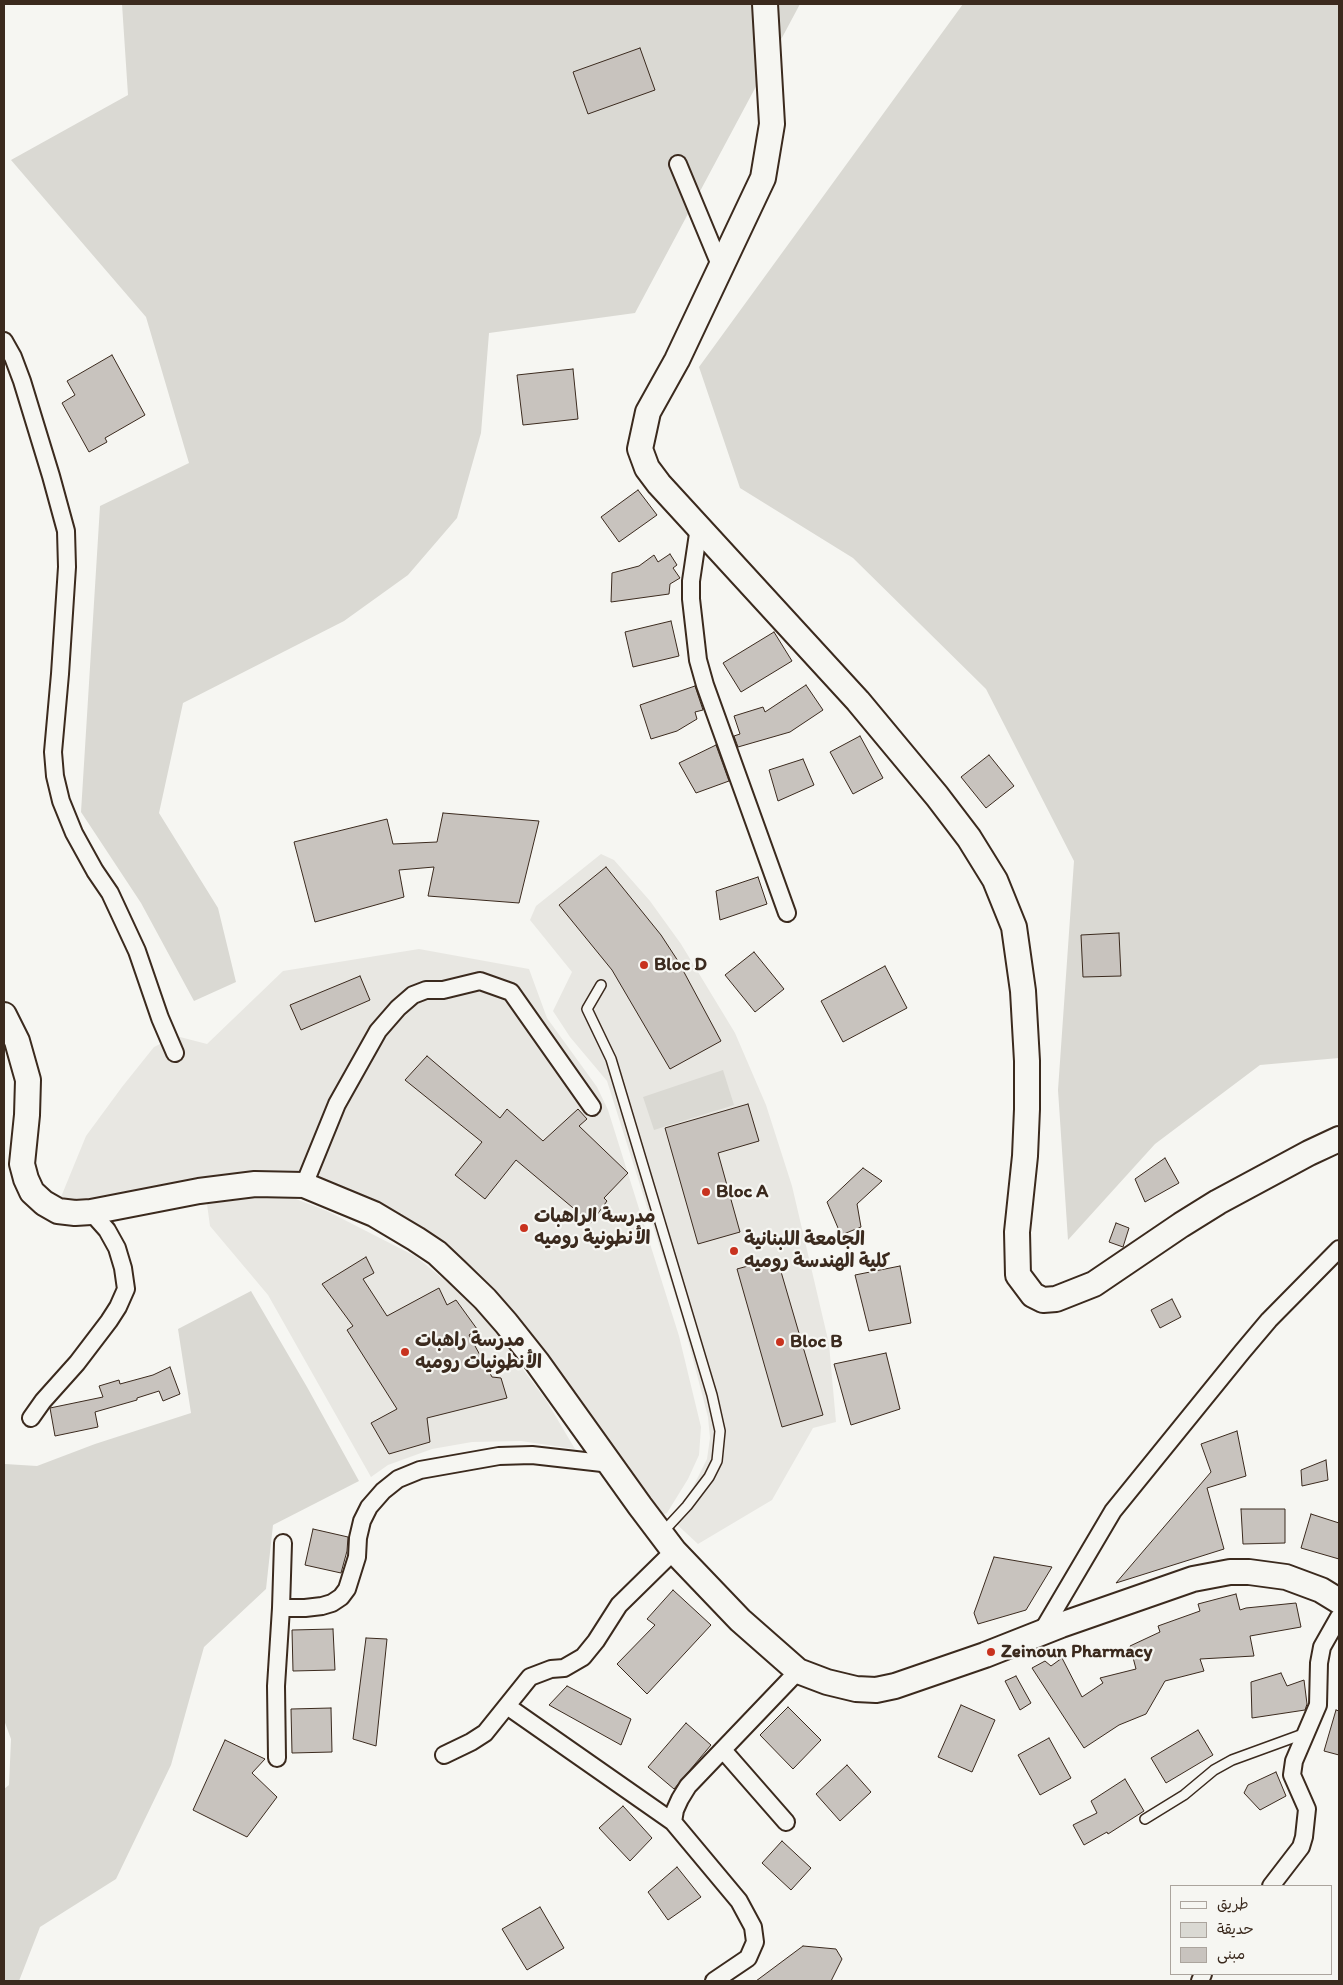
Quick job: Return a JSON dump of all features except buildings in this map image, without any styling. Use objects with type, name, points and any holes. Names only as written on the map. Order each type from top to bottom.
[{"type":"street","points":[[765,4],[772,124],[763,178],[677,360],[648,412],[640,449],[647,468],[659,484],[858,701],[954,818],[982,856],[996,880],[1014,927],[1023,991],[1027,1061],[1025,1156],[1017,1232],[1018,1275],[1033,1295],[1043,1300],[1056,1299],[1094,1284],[1218,1202],[1339,1139]]},
{"type":"street","points":[[678,164],[720,266]]},
{"type":"street","points":[[4,341],[13,357],[22,381],[66,531],[62,645],[53,752],[60,801],[74,833],[95,871],[110,893],[134,943],[160,1018],[175,1053]]},
{"type":"street","points":[[700,527],[693,558],[691,581],[691,600],[698,660],[705,685],[787,914]]},
{"type":"street","points":[[304,1185],[337,1104],[378,1031],[398,1008],[413,995],[426,990],[444,990],[480,981],[511,992],[592,1107]]},
{"type":"street","points":[[4,1015],[17,1040],[28,1080],[22,1164],[32,1192],[44,1203],[58,1211],[91,1212],[199,1191],[255,1184],[304,1185],[374,1214],[416,1239],[437,1253],[485,1299],[524,1347],[667,1543],[740,1620],[798,1671],[827,1682],[856,1689],[876,1690],[896,1686],[950,1668],[1040,1632],[1193,1579],[1230,1572],[1249,1572],[1286,1577],[1321,1590],[1339,1604],[1322,1647],[1319,1663],[1318,1705],[1296,1753],[1292,1775],[1307,1809],[1304,1837],[1301,1847],[1272,1885]]},
{"type":"street","points":[[31,1418],[43,1401],[77,1363],[108,1321],[118,1307],[126,1289],[123,1268],[117,1248],[107,1230],[91,1212]]},
{"type":"street","points":[[1040,1632],[1113,1511],[1247,1345],[1339,1249]]},
{"type":"street","points":[[281,1608],[322,1606],[341,1597],[347,1589],[357,1557],[358,1538],[362,1521],[369,1507],[383,1491],[398,1479],[420,1470],[499,1456],[532,1455],[611,1464]]},
{"type":"street","points":[[277,1758],[276,1686],[283,1543]]},
{"type":"street","points":[[444,1755],[472,1742],[485,1733],[530,1677],[551,1669],[564,1668],[583,1657],[596,1641],[619,1605],[667,1543]]},
{"type":"street","points":[[674,1822],[680,1799],[688,1786],[798,1671]]},
{"type":"street","points":[[507,1706],[674,1822],[729,1887],[747,1912],[753,1927],[754,1942],[748,1958],[714,1981]]},
{"type":"street","points":[[723,1750],[786,1822]]},
{"type":"lane","points":[[600,985],[587,1009],[611,1059],[712,1395],[720,1431],[717,1461],[709,1477],[687,1506],[667,1543]]},
{"type":"lane","points":[[1145,1819],[1184,1795],[1209,1774],[1232,1760],[1306,1733]]},
{"type":"shaded area","name":"الجامعة اللبنانية كلية الهندسة روميه","points":[[601,854],[614,860],[650,901],[681,944],[735,1033],[766,1105],[792,1186],[829,1344],[836,1422],[813,1428],[772,1500],[698,1544],[671,1519],[693,1487],[707,1459],[710,1438],[708,1417],[682,1317],[607,1081],[570,1037],[553,1011],[572,972],[530,920],[536,906]]},
{"type":"shaded area","name":"مدرسة الراهبات الأنطونية روميه","points":[[419,949],[529,969],[547,1018],[597,1087],[608,1110],[679,1336],[701,1427],[699,1455],[688,1479],[667,1513],[657,1517],[489,1299],[304,1180],[71,1206],[61,1197],[86,1136],[154,1047],[176,1036],[207,1044],[283,971]]},
{"type":"shaded area","name":"مدرسة راهبات الأنطونيات روميه","points":[[283,1194],[327,1211],[415,1256],[474,1304],[546,1400],[575,1449],[521,1441],[472,1442],[432,1449],[388,1465],[371,1477],[268,1295],[210,1226],[207,1204]]},
{"type":"green space","points":[[122,4],[800,4],[635,313],[489,333],[481,433],[457,518],[408,575],[344,621],[183,703],[159,813],[218,908],[236,982],[194,1001],[141,903],[81,812],[100,506],[189,463],[146,317],[11,160],[128,95]]},
{"type":"green space","points":[[963,4],[1339,4],[1339,1058],[1260,1065],[1155,1144],[1068,1240],[1058,1090],[1074,861],[986,689],[853,558],[740,488],[699,367]]},
{"type":"green space","points":[[723,1070],[734,1105],[654,1130],[643,1097]]},
{"type":"green space","points":[[251,1291],[359,1481],[273,1525],[266,1589],[204,1647],[171,1765],[116,1879],[40,1927],[19,1981],[4,1981],[4,1789],[9,1785],[11,1739],[4,1720],[4,1461],[5,1464],[37,1466],[95,1444],[191,1413],[178,1329]]},
{"type":"place","name":"Bloc D","points":[[644,965]]},
{"type":"place","name":"Bloc A","points":[[706,1192]]},
{"type":"place","name":"مدرسة الراهبات الأنطونية روميه","points":[[524,1228]]},
{"type":"place","name":"الجامعة اللبنانية كلية الهندسة روميه","points":[[734,1251]]},
{"type":"place","name":"Bloc B","points":[[780,1342]]},
{"type":"place","name":"مدرسة راهبات الأنطونيات روميه","points":[[405,1352]]},
{"type":"place","name":"Zeinoun Pharmacy","points":[[991,1652]]}]
